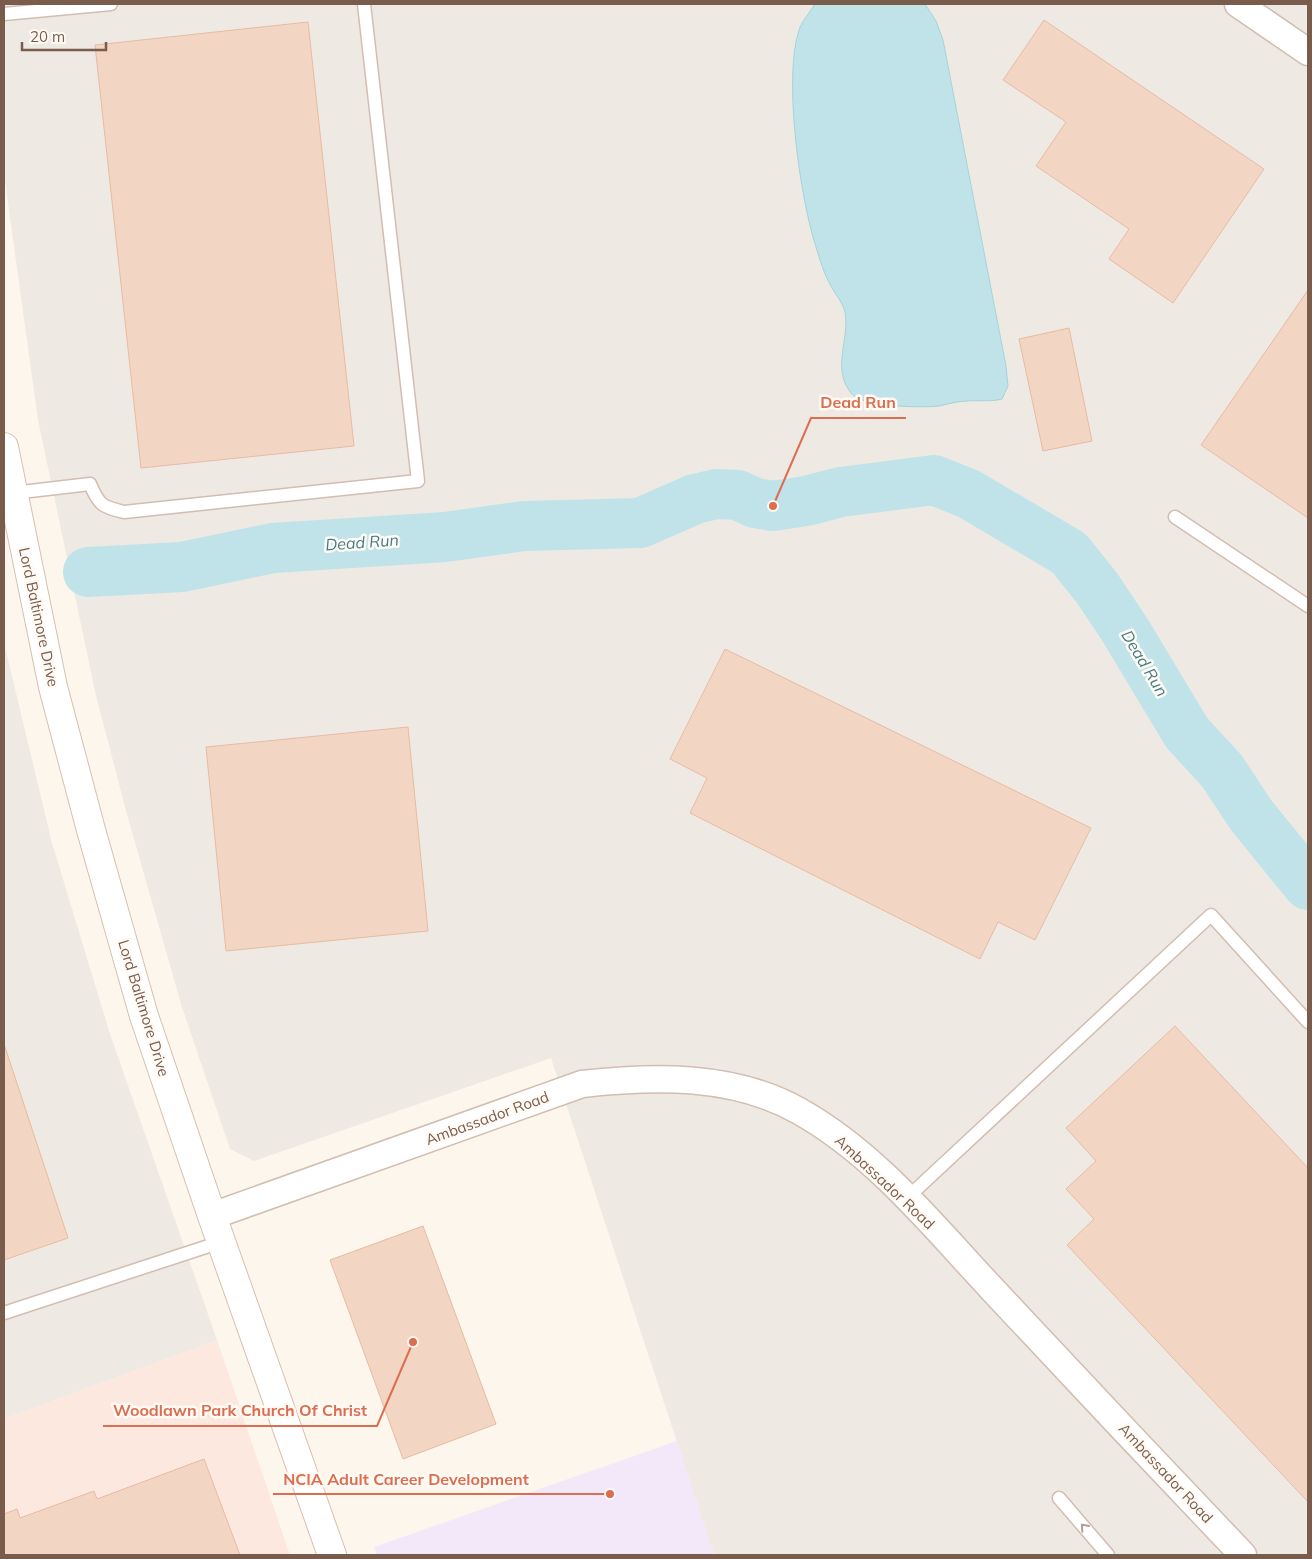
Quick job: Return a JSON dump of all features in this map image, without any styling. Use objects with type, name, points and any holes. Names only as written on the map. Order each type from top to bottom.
[{"type":"main road","name":"Lord Baltimore Drive","points":[[4,448],[53,687],[144,1016],[221,1242],[332,1555]]},
{"type":"street","points":[[1255,8],[1308,52]]},
{"type":"street","name":"Ambassador Road","points":[[212,1216],[582,1084],[659,1079],[711,1082],[755,1092],[798,1110],[846,1142],[907,1198],[1242,1555]]},
{"type":"lane","points":[[4,14],[111,4]]},
{"type":"lane","points":[[13,493],[90,484],[98,501],[107,508],[124,512],[418,481],[364,4]]},
{"type":"lane","points":[[1175,517],[1308,606]]},
{"type":"lane","points":[[907,1198],[1211,915],[1308,1022]]},
{"type":"lane","points":[[4,1313],[221,1242]]},
{"type":"lane","points":[[1059,1498],[1108,1555]]},
{"type":"shaded area","points":[[4,4],[1308,4],[1308,1555],[714,1555],[551,1058],[254,1161],[230,1149],[181,1004],[128,818],[96,696],[38,420],[4,174]]},
{"type":"shaded area","points":[[4,643],[52,843],[110,1034],[217,1340],[4,1419]]},
{"type":"shaded area","points":[[217,1340],[290,1555],[4,1555],[4,1419]]},
{"type":"shaded area","points":[[677,1441],[714,1555],[377,1555],[374,1547]]},
{"type":"water","points":[[815,4],[925,4],[936,21],[943,40],[1006,366],[1008,386],[1002,399],[961,402],[930,407],[892,406],[857,398],[851,393],[845,383],[842,374],[842,354],[846,322],[845,312],[843,305],[826,277],[810,226],[799,169],[793,107],[794,51],[800,27]]},
{"type":"building","points":[[1044,20],[1264,169],[1173,303],[1109,259],[1129,229],[1036,166],[1066,122],[1003,80]]},
{"type":"building","points":[[308,22],[354,446],[141,468],[95,45]]},
{"type":"building","points":[[1308,290],[1308,518],[1201,445]]},
{"type":"building","points":[[1069,328],[1092,441],[1043,451],[1019,339]]},
{"type":"building","points":[[725,649],[1091,828],[1035,940],[998,922],[980,959],[690,813],[707,778],[670,759]]},
{"type":"building","points":[[408,727],[428,931],[226,951],[206,747]]},
{"type":"building","points":[[1175,1026],[1308,1168],[1308,1502],[1067,1245],[1094,1219],[1066,1189],[1096,1161],[1066,1128]]},
{"type":"building","points":[[4,1044],[68,1238],[4,1260]]},
{"type":"building","points":[[423,1226],[496,1424],[403,1459],[330,1260]]},
{"type":"building","points":[[204,1459],[240,1555],[4,1555],[4,1514],[17,1509],[20,1518],[94,1491],[97,1499]]},
{"type":"waterway","name":"Dead Run","points":[[88,572],[182,567],[273,548],[445,537],[524,526],[640,523],[695,499],[716,494],[738,495],[755,503],[773,506],[806,501],[841,492],[934,480],[969,494],[1069,553],[1097,588],[1125,630],[1187,733],[1222,771],[1251,815],[1308,885]]},
{"type":"place","name":"Dead Run","points":[[773,506]]},
{"type":"place","name":"Woodlawn Park Church Of Christ","points":[[413,1342]]},
{"type":"place","name":"NCIA Adult Career Development","points":[[610,1494]]}]
